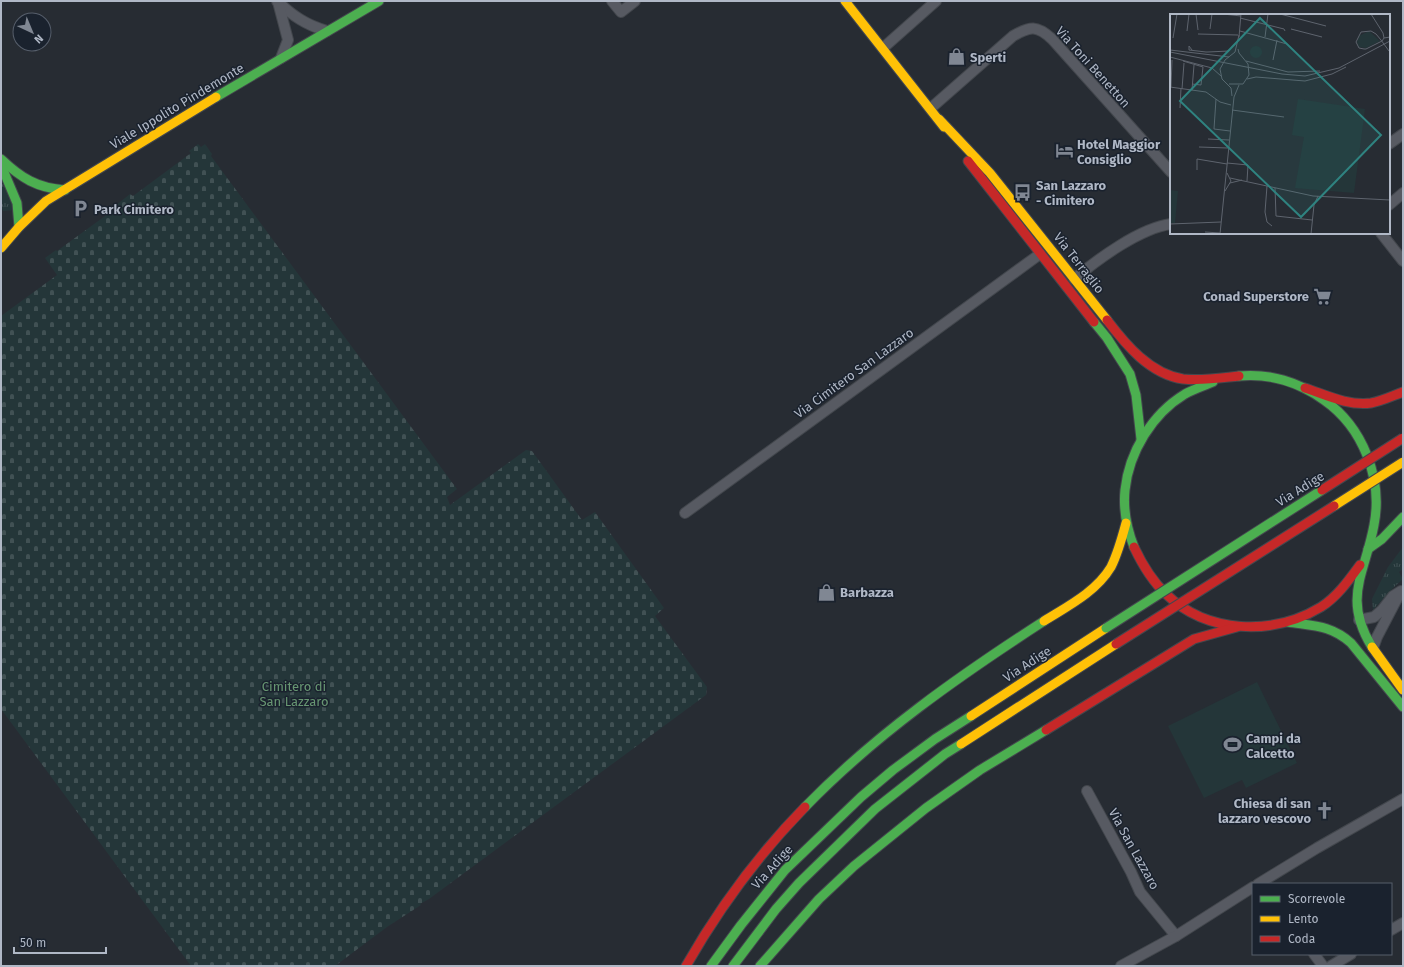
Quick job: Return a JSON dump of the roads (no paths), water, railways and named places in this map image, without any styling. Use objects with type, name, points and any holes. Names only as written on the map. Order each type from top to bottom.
[{"type":"main road","name":"Viale Ippolito Pindemonte","points":[[1,248],[19,227],[40,207],[65,190],[281,58],[379,1]]},
{"type":"main road","name":"Via Terraglio","points":[[845,1],[931,108],[981,179],[1107,338],[1130,374],[1136,395],[1141,439]]},
{"type":"main road","name":"Via Terraglio","points":[[939,119],[990,172],[1133,352],[1149,365],[1174,377],[1196,380],[1249,375],[1276,378],[1305,388],[1326,400],[1350,423],[1364,446],[1375,478],[1376,512],[1372,538],[1364,560],[1356,601],[1359,620],[1373,648],[1403,690]]},
{"type":"main road","points":[[1,159],[34,183],[50,189],[65,190]]},
{"type":"main road","points":[[1,165],[15,196],[20,219],[19,227]]},
{"type":"main road","points":[[15,196],[23,205],[40,207],[42,194],[34,183]]},
{"type":"main road","name":"Via Terraglio","points":[[1222,378],[1184,395],[1162,412],[1141,439],[1128,471],[1125,501],[1126,523],[1129,536],[1140,562],[1157,586],[1182,608],[1207,620],[1237,627],[1267,627],[1288,622],[1321,606],[1343,587],[1364,560]]},
{"type":"main road","points":[[1305,388],[1342,401],[1359,404],[1378,401],[1403,392]]},
{"type":"main road","name":"Via Adige","points":[[711,966],[741,925],[785,870],[861,797],[893,770],[935,739],[1403,438]]},
{"type":"main road","points":[[733,966],[776,909],[799,883],[875,809],[945,754],[1403,462]]},
{"type":"main road","points":[[1368,549],[1382,539],[1403,517]]},
{"type":"main road","points":[[686,966],[702,935],[728,898],[765,850],[793,818],[851,762],[903,719],[1008,644],[1081,598],[1104,577],[1114,562],[1126,523]]},
{"type":"main road","name":"Via Terraglio","points":[[1288,622],[1330,629],[1342,635],[1351,642],[1403,707]]},
{"type":"main road","points":[[760,966],[819,899],[854,866],[926,808],[980,770],[1194,639],[1237,627]]},
{"type":"street","points":[[612,1],[622,12],[635,1]]},
{"type":"street","points":[[883,48],[936,1]]},
{"type":"street","points":[[277,2],[302,21],[311,26],[327,31]]},
{"type":"street","points":[[277,2],[288,40],[281,58]]},
{"type":"street","name":"Via Toni Benetton","points":[[931,108],[1013,36],[1024,30],[1035,28],[1044,32],[1052,39],[1170,171]]},
{"type":"street","points":[[1390,143],[1402,137]]},
{"type":"street","points":[[1390,204],[1403,193]]},
{"type":"street","points":[[1074,279],[1095,262],[1130,241],[1154,228],[1170,224]]},
{"type":"street","points":[[1382,234],[1403,261]]},
{"type":"street","name":"Via Cimitero San Lazzaro","points":[[684,513],[1040,254]]},
{"type":"street","points":[[1359,620],[1374,617],[1382,610],[1393,596],[1402,590]]},
{"type":"street","points":[[1373,648],[1377,637],[1402,590]]},
{"type":"street","name":"Via San Lazzaro","points":[[1087,791],[1131,872],[1140,892],[1176,936]]},
{"type":"street","points":[[1261,883],[1403,798]]},
{"type":"street","points":[[1122,966],[1176,936],[1252,888]]},
{"type":"street","points":[[1392,929],[1403,923]]},
{"type":"street","points":[[1315,955],[1323,966]]},
{"type":"street","points":[[1331,966],[1349,955]]},
{"type":"place","name":"Sperti","points":[[957,57]]},
{"type":"place","name":"Hotel Maggior Consiglio","points":[[1064,151]]},
{"type":"place","name":"San Lazzaro - Cimitero","points":[[1023,192]]},
{"type":"place","name":"Park Cimitero","points":[[81,209]]},
{"type":"place","name":"Conad Superstore","points":[[1322,296]]},
{"type":"place","name":"Barbazza","points":[[827,592]]},
{"type":"place","name":"Campi da Calcetto","points":[[1233,745]]},
{"type":"place","name":"Chiesa di san lazzaro vescovo","points":[[1324,810]]},
{"type":"park label","name":"Cimitero di San Lazzaro","points":[[294,694]]}]
